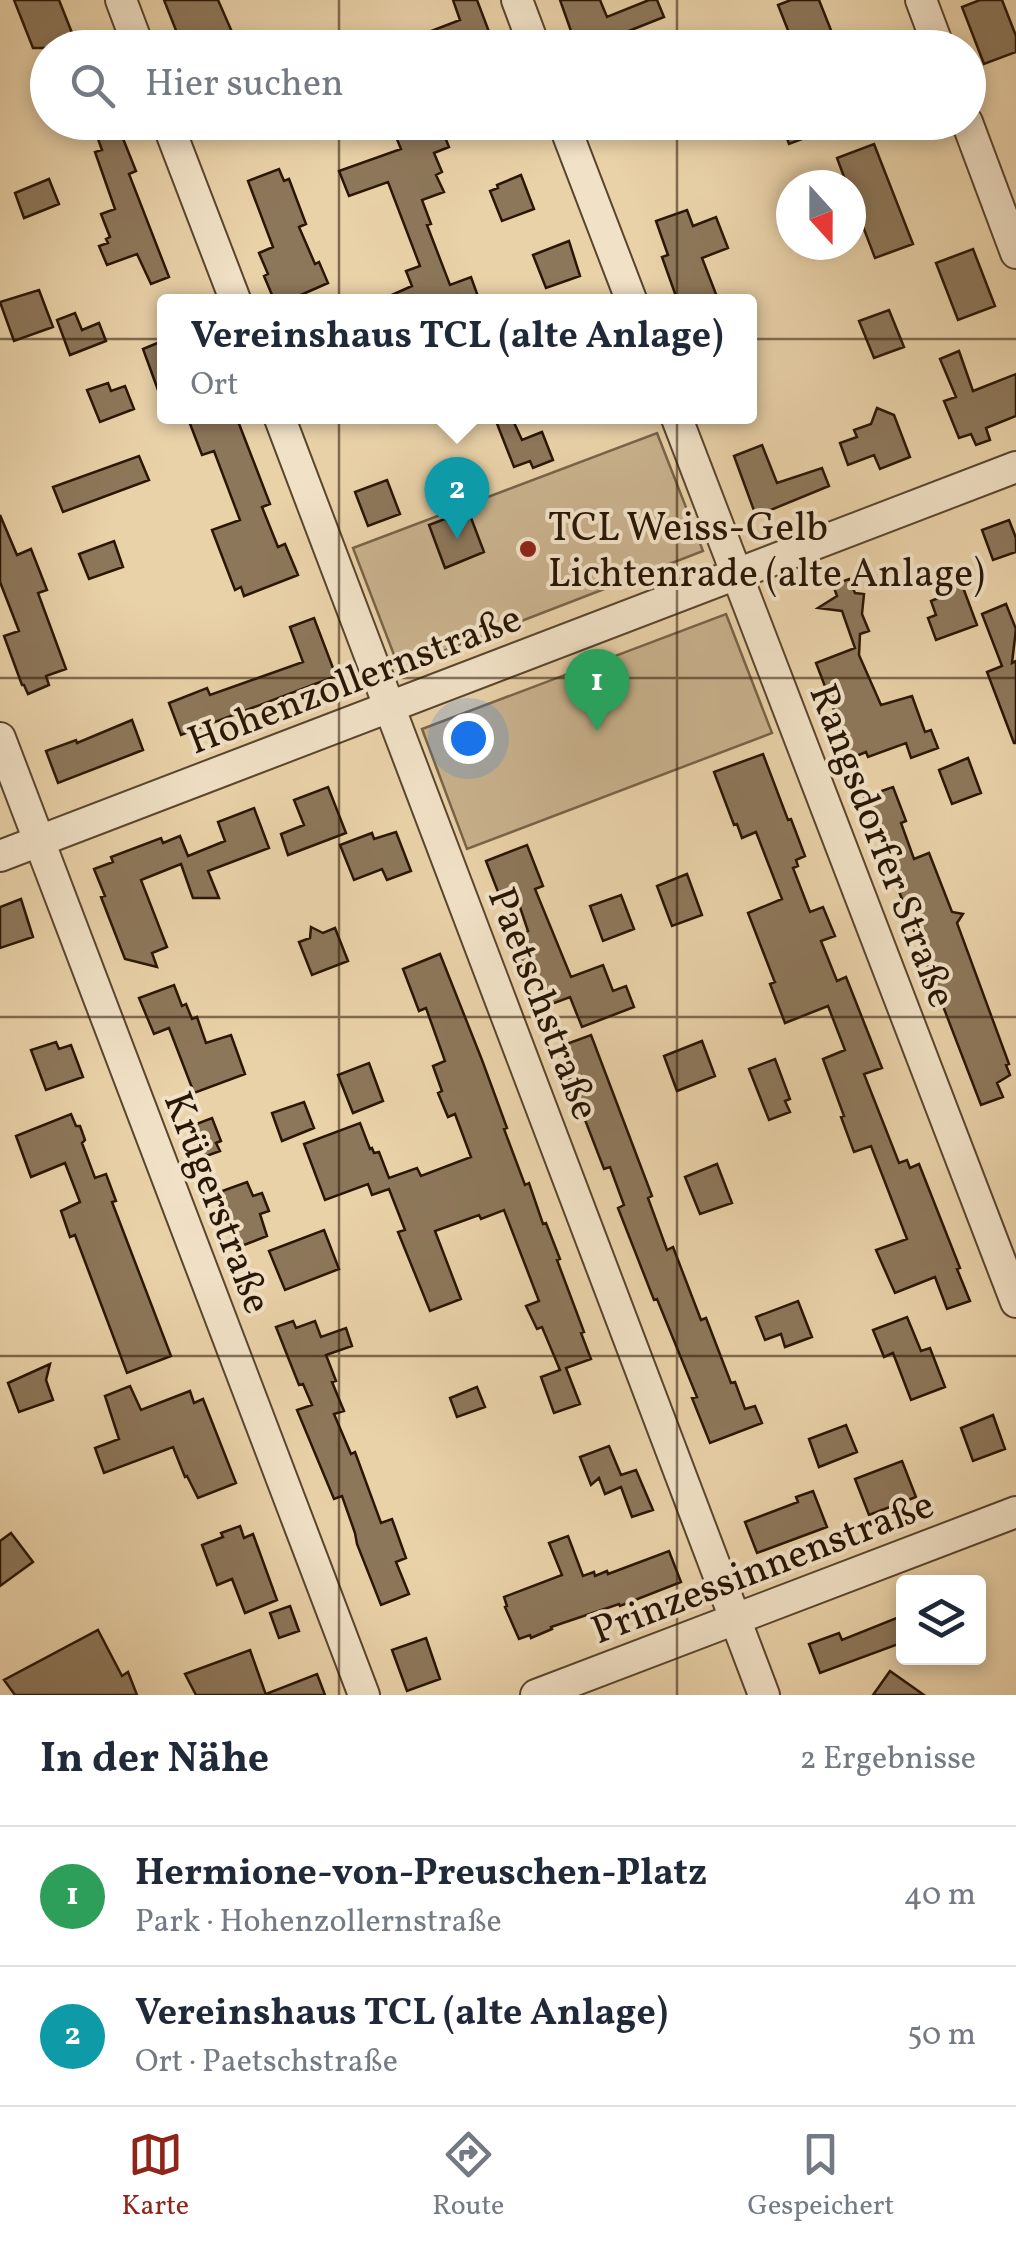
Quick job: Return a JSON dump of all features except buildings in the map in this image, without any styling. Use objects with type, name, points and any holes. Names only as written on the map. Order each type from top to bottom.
[{"type":"street","points":[[120,0],[132,30]]},
{"type":"street","points":[[516,0],[528,30]]},
{"type":"street","points":[[921,0],[932,30]]},
{"type":"street","points":[[174,140],[233,294]]},
{"type":"street","points":[[570,140],[629,294]]},
{"type":"street","points":[[974,140],[1016,254]]},
{"type":"street","name":"Paetschstraße","points":[[283,424],[764,1695]]},
{"type":"street","name":"Rangsdorfer Straße","points":[[679,424],[1016,1302]]},
{"type":"street","name":"Hohenzollernstraße","points":[[0,856],[1016,467]]},
{"type":"street","name":"Krügerstraße","points":[[0,738],[364,1695]]},
{"type":"street","name":"Prinzessinnenstraße","points":[[536,1695],[1016,1512]]},
{"type":"shaded area","name":"TCL Weiss-Gelb Lichtenrade (alte Anlage)","points":[[657,433],[703,551],[399,668],[353,548]]},
{"type":"shaded area","points":[[726,614],[772,733],[467,849],[422,729]]},
{"type":"place","name":"Vereinshaus TCL (alte Anlage)","points":[[457,539]]},
{"type":"place","name":"TCL Weiss-Gelb Lichtenrade (alte Anlage)","points":[[528,549]]},
{"type":"place","name":"Hermione-von-Preuschen-Platz","points":[[597,731]]}]
